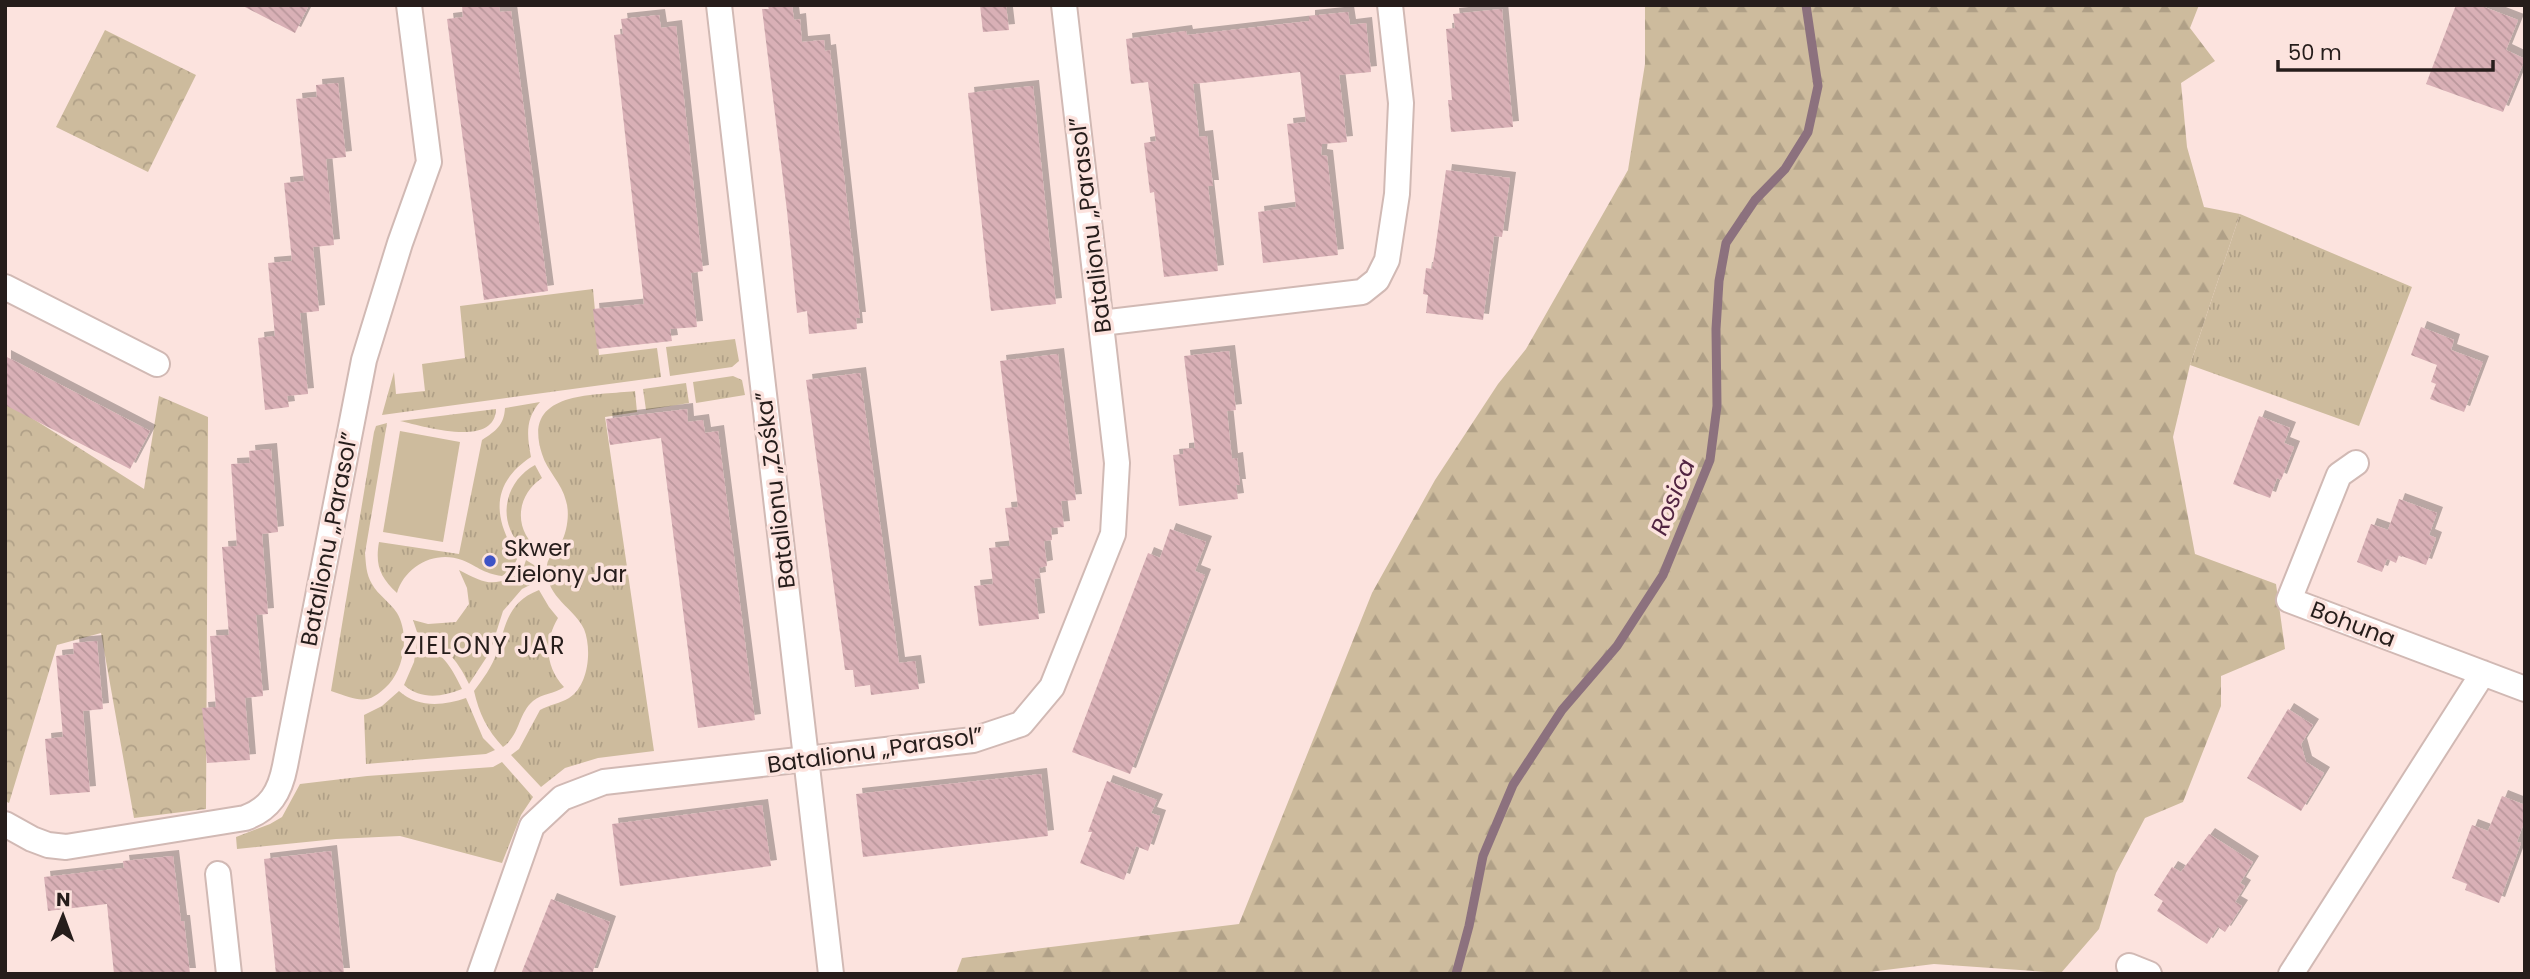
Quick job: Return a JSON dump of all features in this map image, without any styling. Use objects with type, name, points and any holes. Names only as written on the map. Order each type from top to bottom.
[{"type":"street","name":"Batalionu „Parasol”","points":[[5,824],[48,845],[83,845],[245,818],[268,806],[278,792],[364,360],[400,243],[429,162],[409,5]]},
{"type":"street","name":"Batalionu „Zośka”","points":[[719,5],[831,974]]},
{"type":"street","name":"Batalionu „Parasol”","points":[[480,974],[532,827],[562,798],[604,782],[973,740],[1021,724],[1052,687],[1113,534],[1117,463],[1064,5]]},
{"type":"street","points":[[1101,323],[1362,292],[1377,280],[1387,260],[1395,207],[1401,116],[1390,5]]},
{"type":"street","points":[[5,287],[157,365]]},
{"type":"street","name":"Bohuna","points":[[2356,463],[2339,475],[2289,600],[2525,689]]},
{"type":"street","points":[[2291,974],[2483,673]]},
{"type":"street","points":[[218,874],[229,974]]},
{"type":"green space","points":[[1645,5],[2199,5],[2190,28],[2215,61],[2181,83],[2187,147],[2204,207],[2240,214],[2190,365],[2173,437],[2195,554],[2276,584],[2285,649],[2221,676],[2221,706],[2183,802],[2145,818],[2116,873],[2099,929],[2061,973],[1934,964],[1853,974],[956,974],[962,958],[1239,924],[1372,593],[1435,480],[1498,384],[1526,349],[1628,170],[1645,64]]},
{"type":"green space","points":[[105,30],[196,75],[148,172],[56,127]]},
{"type":"green space","points":[[2240,214],[2412,287],[2359,426],[2190,365]]},
{"type":"green space","points":[[593,289],[599,355],[657,348],[661,377],[382,415],[394,372],[396,394],[425,391],[422,364],[465,358],[460,306]]},
{"type":"green space","points":[[735,339],[739,361],[732,367],[670,376],[666,347]]},
{"type":"green space","points":[[733,376],[742,380],[745,395],[696,403],[693,382]]},
{"type":"green space","points":[[686,383],[689,403],[646,410],[643,389]]},
{"type":"green space","points":[[635,391],[637,412],[605,417],[654,751],[598,758],[565,768],[541,787],[511,755],[519,749],[540,710],[566,700],[581,685],[587,666],[588,646],[584,629],[555,594],[547,576],[548,562],[565,533],[568,511],[564,495],[542,454],[538,433],[542,418],[551,407],[565,400]]},
{"type":"green space","points":[[159,396],[208,417],[206,809],[134,818],[101,633],[57,645],[9,803],[5,801],[5,401],[144,489]]},
{"type":"green space","points":[[540,402],[528,428],[531,457],[518,467],[502,490],[500,516],[518,557],[512,569],[502,576],[452,557],[432,559],[414,568],[401,583],[397,593],[386,582],[380,570],[379,542],[459,554],[482,440],[498,427],[505,408]]},
{"type":"green space","points":[[496,409],[493,421],[484,428],[471,432],[440,430],[400,421]]},
{"type":"green space","points":[[387,423],[365,553],[370,580],[401,621],[404,649],[399,668],[389,684],[375,696],[362,700],[331,691],[374,432],[376,426]]},
{"type":"green space","points":[[400,431],[460,442],[443,542],[383,532]]},
{"type":"green space","points":[[535,465],[542,478],[527,494],[521,514],[526,534],[541,551],[538,559],[516,541],[507,517],[509,496],[513,487],[518,478]]},
{"type":"green space","points":[[526,560],[537,567],[538,581],[522,589],[503,611],[490,652],[469,684],[454,659],[434,641],[417,632],[413,620],[428,624],[456,622],[469,604],[467,588],[459,570],[483,581],[496,582],[522,572]]},
{"type":"green space","points":[[539,590],[558,618],[550,636],[549,654],[553,671],[564,687],[533,701],[524,712],[513,737],[503,747],[484,721],[474,691],[493,663],[506,623],[514,608]]},
{"type":"green space","points":[[417,642],[445,660],[462,689],[432,696],[417,693],[404,685],[414,662]]},
{"type":"green space","points":[[399,691],[406,697],[431,704],[466,698],[483,738],[495,750],[486,754],[366,764],[364,715],[382,706]]},
{"type":"green space","points":[[502,762],[533,797],[521,815],[502,863],[400,836],[237,849],[236,837],[282,817],[300,784],[493,767]]},
{"type":"building","points":[[241,5],[309,5],[295,33]]},
{"type":"building","points":[[462,5],[499,5],[500,12],[511,11],[548,291],[484,300],[447,19],[463,17]]},
{"type":"building","points":[[768,5],[792,5],[794,20],[800,19],[802,42],[824,40],[825,51],[830,50],[860,318],[856,318],[857,329],[809,334],[807,311],[797,313],[762,9],[769,9]]},
{"type":"building","points":[[980,5],[1006,5],[1009,30],[983,32]]},
{"type":"building","points":[[2456,5],[2479,5],[2518,20],[2506,50],[2525,59],[2503,112],[2426,84]]},
{"type":"building","points":[[1502,9],[1513,127],[1451,132],[1448,100],[1452,100],[1446,29],[1455,28],[1453,14]]},
{"type":"building","points":[[1348,12],[1350,25],[1366,23],[1371,72],[1339,75],[1347,142],[1322,144],[1321,155],[1327,156],[1338,255],[1263,263],[1258,212],[1296,207],[1287,124],[1306,122],[1300,72],[1193,84],[1199,137],[1207,136],[1213,186],[1208,186],[1218,271],[1164,277],[1154,192],[1150,193],[1144,143],[1156,141],[1148,82],[1131,84],[1126,39],[1309,21],[1309,16]]},
{"type":"building","points":[[659,15],[661,28],[676,26],[703,271],[691,273],[697,327],[670,329],[672,341],[597,349],[593,309],[644,304],[614,35],[623,34],[621,19]]},
{"type":"building","points":[[338,83],[346,157],[326,159],[334,245],[313,247],[319,311],[300,313],[308,394],[287,396],[289,407],[265,410],[258,338],[275,336],[268,263],[292,261],[284,183],[304,181],[296,99],[317,97],[316,85]]},
{"type":"building","points":[[1033,86],[1056,304],[991,311],[968,93]]},
{"type":"building","points":[[1446,170],[1510,178],[1502,237],[1494,236],[1483,320],[1426,313],[1428,295],[1423,294],[1426,268],[1432,269]]},
{"type":"building","points":[[2421,327],[2454,340],[2451,350],[2483,362],[2464,412],[2430,399],[2436,384],[2431,382],[2437,365],[2411,355]]},
{"type":"building","points":[[1229,351],[1236,410],[1227,411],[1232,459],[1237,458],[1240,485],[1236,485],[1238,499],[1179,506],[1173,455],[1183,454],[1183,449],[1195,448],[1184,356]]},
{"type":"building","points":[[1058,354],[1076,500],[1061,501],[1064,527],[1051,528],[1052,540],[1044,541],[1047,566],[1039,568],[1040,578],[1034,579],[1039,619],[979,626],[974,586],[993,584],[989,548],[1010,546],[1005,508],[1018,507],[1000,361]]},
{"type":"building","points":[[5,356],[150,431],[130,469],[5,405]]},
{"type":"building","points":[[860,373],[899,663],[915,661],[919,689],[871,695],[870,685],[855,687],[853,670],[845,670],[806,380]]},
{"type":"building","points":[[687,409],[688,422],[703,420],[705,433],[718,431],[755,720],[698,728],[661,438],[610,445],[606,419]]},
{"type":"building","points":[[2259,416],[2290,428],[2284,443],[2294,447],[2281,480],[2277,478],[2270,498],[2233,484]]},
{"type":"building","points":[[271,449],[278,532],[262,534],[268,614],[256,615],[263,696],[245,698],[250,760],[207,763],[202,708],[216,707],[210,636],[229,635],[222,547],[237,546],[231,464],[250,463],[249,451]]},
{"type":"building","points":[[2399,499],[2437,513],[2429,535],[2436,538],[2426,565],[2399,555],[2396,563],[2387,559],[2382,572],[2357,562],[2371,524],[2388,530]]},
{"type":"building","points":[[1170,529],[1206,542],[1195,571],[1205,575],[1130,774],[1072,752],[1148,553],[1160,558]]},
{"type":"building","points":[[97,641],[103,709],[83,711],[90,792],[50,795],[45,739],[63,737],[56,656],[74,654],[73,643]]},
{"type":"building","points":[[2288,709],[2313,725],[2301,744],[2306,762],[2324,773],[2301,811],[2247,778]]},
{"type":"building","points":[[1041,774],[1048,836],[863,857],[856,794]]},
{"type":"building","points":[[1107,781],[1157,800],[1151,813],[1160,816],[1148,851],[1136,846],[1124,880],[1080,863]]},
{"type":"building","points":[[2502,796],[2525,805],[2525,820],[2517,842],[2521,843],[2499,903],[2465,890],[2467,884],[2452,878],[2472,825],[2488,831]]},
{"type":"building","points":[[762,805],[771,866],[620,886],[612,824]]},
{"type":"building","points":[[2209,834],[2253,862],[2240,883],[2245,886],[2235,902],[2242,906],[2225,932],[2218,927],[2207,944],[2157,911],[2163,901],[2154,895],[2172,867],[2181,872]]},
{"type":"building","points":[[331,851],[344,974],[276,974],[264,859]]},
{"type":"building","points":[[173,856],[190,974],[114,974],[107,904],[48,911],[44,877],[124,868],[123,861]]},
{"type":"building","points":[[551,899],[610,922],[592,974],[521,974]]},
{"type":"waterway","name":"Rosica","points":[[1456,974],[1483,856],[1513,785],[1562,710],[1617,646],[1663,575],[1710,460],[1717,406],[1716,329],[1719,281],[1726,243],[1755,200],[1785,169],[1808,132],[1818,86],[1806,5]]},
{"type":"place","name":"Skwer Zielony Jar","points":[[490,561]]},
{"type":"district","name":"ZIELONY JAR","points":[[485,646]]}]
